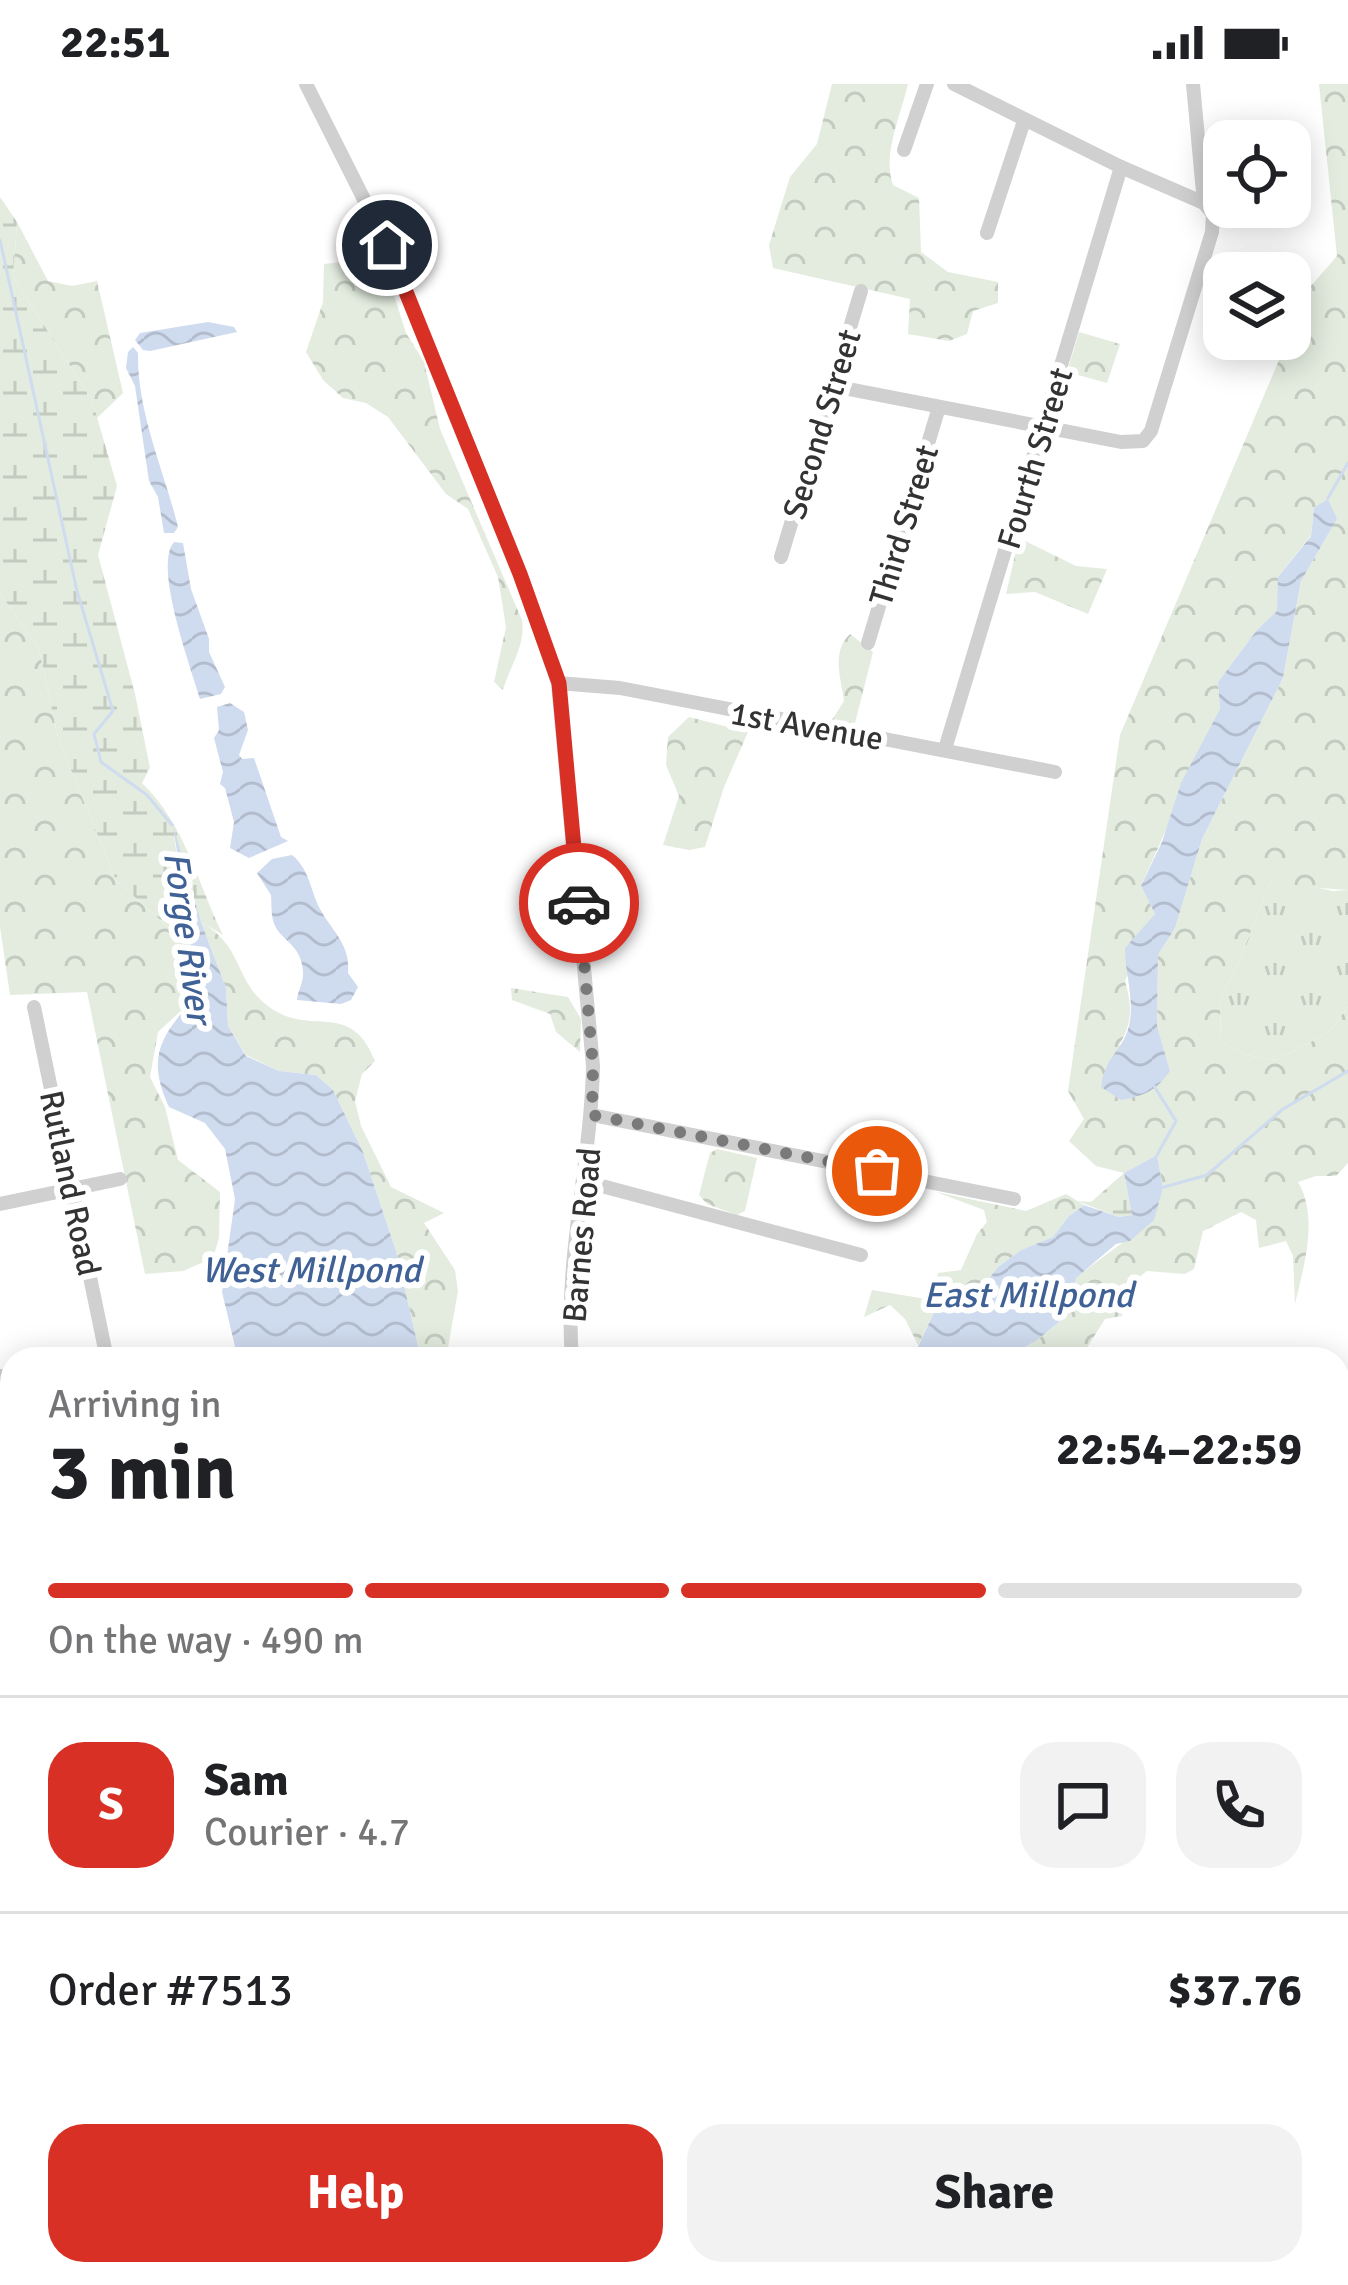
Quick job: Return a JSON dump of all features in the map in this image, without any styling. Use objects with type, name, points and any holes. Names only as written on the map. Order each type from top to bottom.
[{"type":"street","name":"Barnes Road","points":[[306,84],[387,245],[559,683],[592,1044],[592,1115],[569,1293],[571,1347]]},
{"type":"street","points":[[904,149],[927,84]]},
{"type":"street","points":[[954,84],[1203,205]]},
{"type":"street","points":[[1193,84],[1203,162]]},
{"type":"street","points":[[987,233],[1024,121]]},
{"type":"street","name":"Fourth Street","points":[[945,749],[1121,167]]},
{"type":"street","points":[[833,386],[1121,442],[1143,441],[1151,431],[1212,228]]},
{"type":"street","name":"Second Street","points":[[781,557],[861,291]]},
{"type":"street","name":"Third Street","points":[[868,644],[939,406]]},
{"type":"street","name":"1st Avenue","points":[[559,683],[620,688],[1055,772]]},
{"type":"street","name":"Rutland Road","points":[[34,1007],[104,1347]]},
{"type":"street","points":[[592,1115],[1014,1199]]},
{"type":"street","points":[[0,1204],[120,1179]]},
{"type":"street","points":[[583,1181],[861,1255]]},
{"type":"green space","points":[[832,84],[908,84],[891,148],[890,173],[893,185],[919,198],[921,252],[948,272],[998,282],[998,303],[973,311],[967,334],[949,341],[908,334],[910,299],[773,268],[769,245],[790,177],[817,144]]},
{"type":"green space","points":[[1319,84],[1348,84],[1348,890],[1291,886],[1272,878],[1220,999],[1221,1041],[1246,1055],[1276,1060],[1328,1033],[1348,1007],[1348,1163],[1336,1176],[1298,1182],[1309,1226],[1295,1304],[1293,1256],[1286,1241],[1259,1248],[1256,1220],[1241,1212],[1203,1231],[1194,1269],[1185,1274],[1147,1271],[1126,1287],[1122,1316],[1105,1319],[1087,1347],[1025,1347],[1065,1317],[1075,1278],[1153,1220],[1163,1188],[1157,1155],[1124,1173],[1096,1166],[1069,1141],[1084,1119],[1068,1091],[1120,735],[1279,360],[1311,360],[1311,286],[1337,256]],"holes":[[[1314,508],[1337,519],[1301,581],[1283,678],[1202,839],[1175,928],[1158,955],[1157,1027],[1170,1071],[1119,1045],[1130,1014],[1125,981],[1155,914],[1141,886],[1220,709],[1218,682],[1257,630],[1278,611],[1278,577],[1311,535]]]},
{"type":"green space","points":[[0,197],[17,222],[13,277],[92,400],[117,486],[98,555],[150,768],[142,783],[180,835],[223,935],[201,922],[174,836],[198,993],[186,1006],[188,974],[170,929],[116,880],[58,738],[39,649],[0,593]]},
{"type":"green space","points":[[17,222],[48,281],[72,286],[97,281],[123,393],[97,418],[92,400],[13,277]]},
{"type":"green space","points":[[360,260],[388,276],[406,333],[424,362],[440,429],[522,620],[520,647],[503,690],[494,682],[506,627],[498,577],[468,509],[446,494],[388,417],[366,403],[343,398],[323,380],[306,352],[323,302],[324,264]]},
{"type":"green space","points":[[1079,332],[1120,344],[1107,383],[1067,372]]},
{"type":"green space","points":[[1019,538],[1076,566],[1107,569],[1088,614],[1035,592],[1006,594]]},
{"type":"green space","points":[[0,593],[39,649],[58,738],[116,880],[170,929],[188,974],[186,1006],[158,1032],[150,1077],[165,1107],[178,1160],[220,1192],[219,1238],[213,1258],[183,1271],[145,1274],[87,992],[10,995],[0,927]]},
{"type":"green space","points":[[850,634],[873,652],[854,727],[832,720],[844,701],[839,657]]},
{"type":"green space","points":[[689,717],[748,732],[705,847],[689,850],[663,845],[679,796],[666,765],[668,737]]},
{"type":"green space","points":[[1272,878],[1348,890],[1348,1007],[1328,1033],[1276,1060],[1246,1055],[1221,1041],[1220,999]]},
{"type":"green space","points":[[201,922],[226,943],[251,988],[272,1009],[302,1020],[343,1025],[365,1042],[375,1061],[362,1074],[355,1101],[361,1126],[391,1187],[444,1213],[424,1223],[455,1270],[458,1291],[448,1347],[418,1347],[396,1251],[363,1152],[333,1090],[316,1075],[279,1071],[246,1055],[228,1026],[226,988]]},
{"type":"green space","points":[[511,988],[568,997],[581,1019],[580,1052],[556,1032],[550,1014],[512,1000]]},
{"type":"green space","points":[[717,1149],[757,1158],[745,1211],[737,1215],[707,1204],[699,1195],[710,1153]]},
{"type":"green space","points":[[1124,1173],[1132,1215],[1119,1217],[1077,1201],[1091,1202]]},
{"type":"green space","points":[[936,1192],[1026,1211],[1066,1194],[1084,1205],[1053,1237],[1021,1250],[998,1267],[976,1295],[938,1304],[918,1345],[905,1319],[890,1305],[864,1317],[872,1290],[932,1300],[938,1273],[961,1270],[987,1222],[984,1210]]},
{"type":"water","points":[[208,322],[234,327],[237,332],[150,351],[135,340],[140,333]]},
{"type":"water","points":[[133,347],[138,353],[147,419],[178,527],[174,533],[164,533],[158,497],[149,481],[135,386],[126,368]]},
{"type":"water","points":[[1328,499],[1337,519],[1301,581],[1283,678],[1202,839],[1175,928],[1158,955],[1157,1026],[1170,1071],[1149,1092],[1121,1100],[1101,1087],[1129,1026],[1125,948],[1155,914],[1141,886],[1162,842],[1181,783],[1220,709],[1218,682],[1277,611],[1278,577],[1311,536],[1314,508]]},
{"type":"water","points":[[174,542],[183,543],[209,652],[225,687],[221,694],[200,699],[171,594],[169,554]]},
{"type":"water","points":[[230,703],[244,712],[248,730],[239,755],[254,758],[281,837],[288,841],[249,858],[230,848],[234,822],[220,784],[223,772],[214,738],[219,730],[217,707]]},
{"type":"water","name":"West Millpond","points":[[173,825],[226,988],[228,1026],[246,1056],[279,1071],[316,1075],[333,1090],[363,1152],[396,1251],[418,1347],[235,1347],[222,1292],[235,1199],[225,1149],[205,1123],[169,1107],[158,1072],[167,1033],[198,993]]},
{"type":"water","points":[[292,855],[344,946],[348,973],[358,987],[351,1000],[341,1004],[297,1000],[303,975],[300,957],[275,927],[271,895],[257,873],[272,859]]},
{"type":"water","name":"East Millpond","points":[[1157,1155],[1163,1188],[1154,1220],[1076,1278],[1065,1317],[1025,1347],[918,1347],[938,1304],[976,1295],[998,1267],[1021,1250],[1053,1237],[1084,1205],[1119,1217],[1132,1215],[1124,1173]]},
{"type":"waterway","name":"Forge River","points":[[0,240],[77,591],[113,711],[94,734],[101,762],[147,795],[172,825]]},
{"type":"waterway","points":[[1328,498],[1348,463]]},
{"type":"waterway","points":[[1164,1187],[1207,1175],[1283,1109],[1348,1071]]},
{"type":"waterway","points":[[1154,1086],[1176,1121],[1157,1155]]},
{"type":"way so far","points":[[579,903],[593,1066],[592,1115],[877,1171]]},
{"type":"route","points":[[387,245],[559,683],[579,903]]}]
